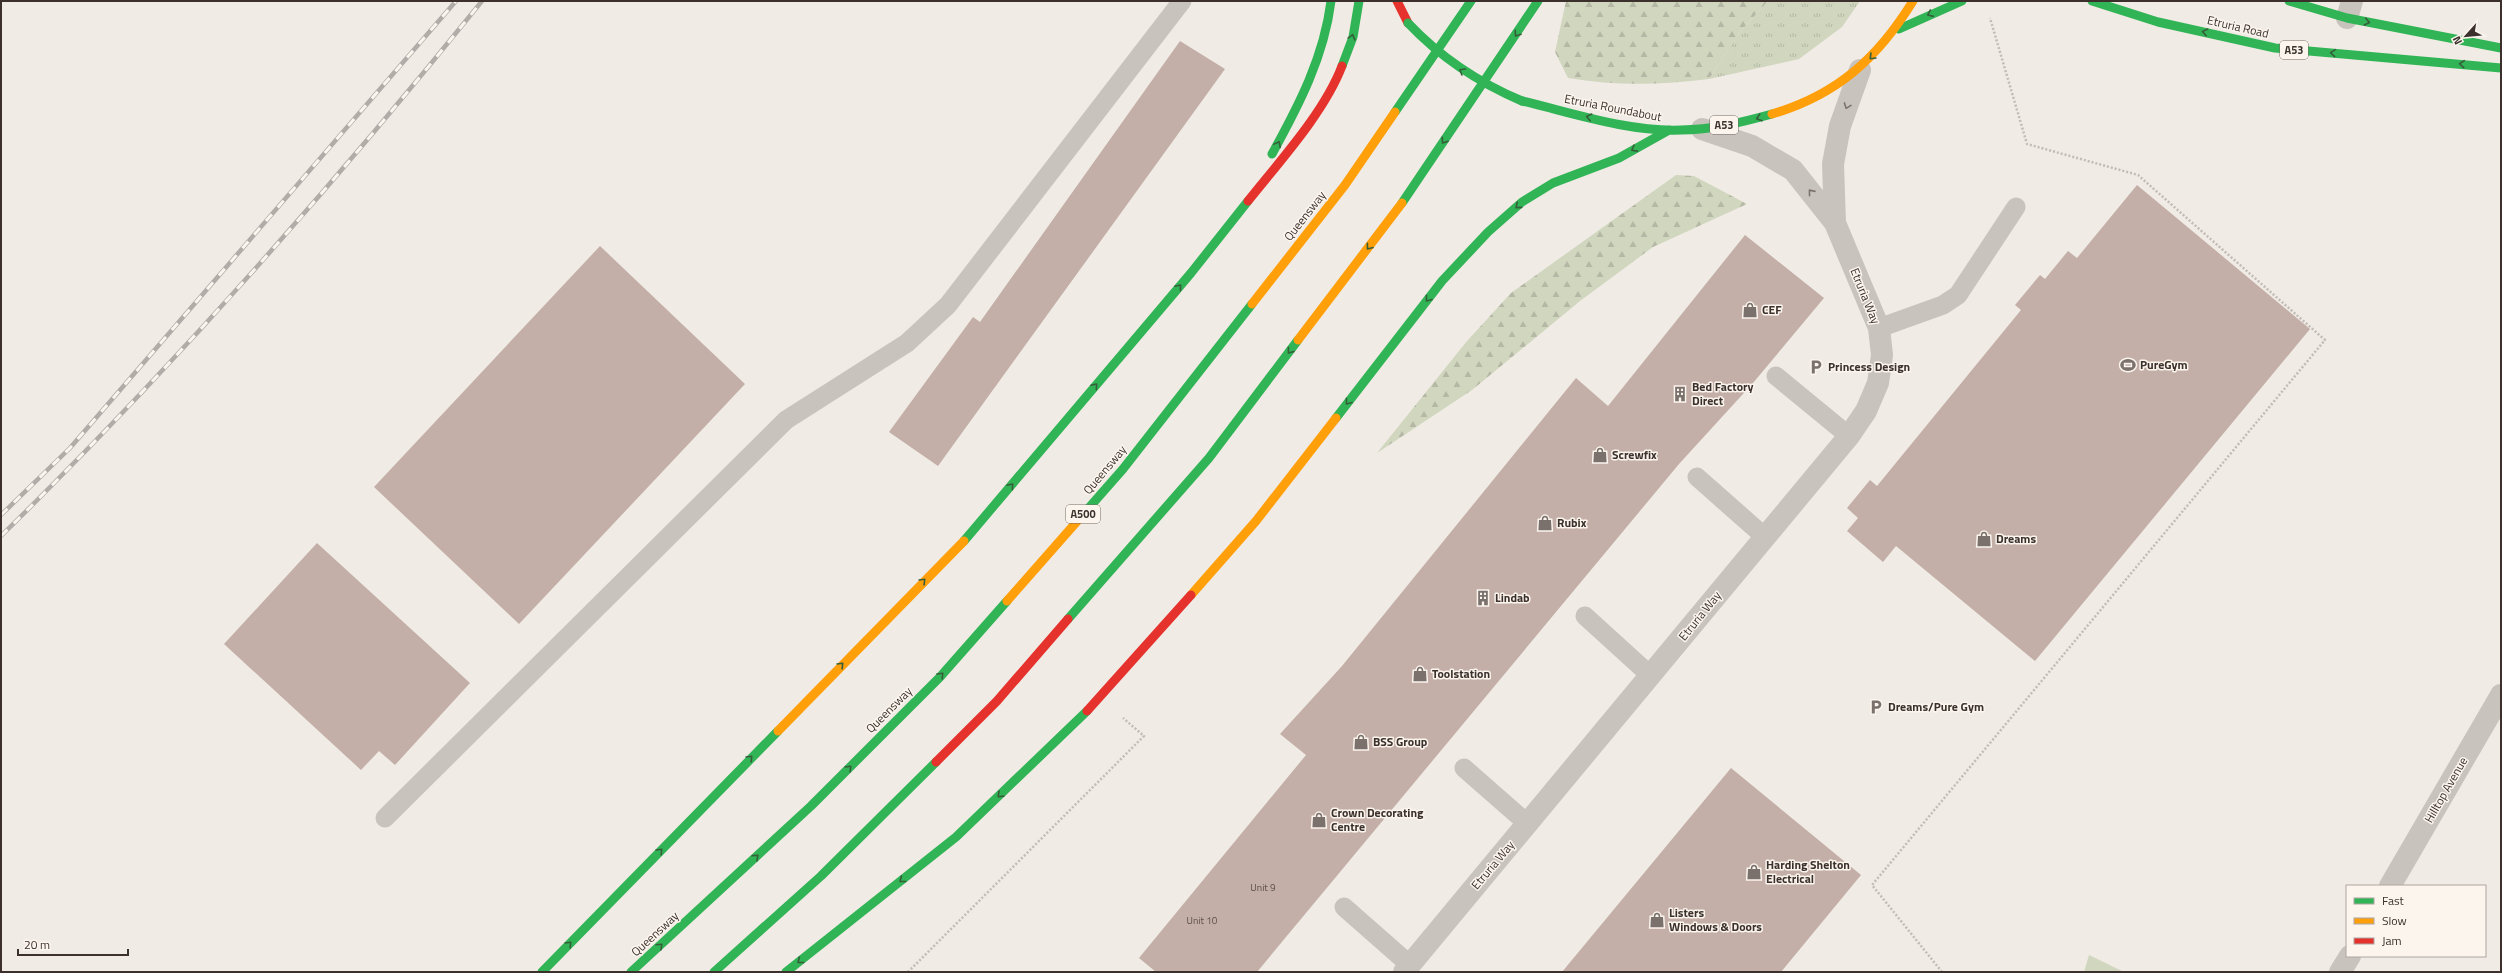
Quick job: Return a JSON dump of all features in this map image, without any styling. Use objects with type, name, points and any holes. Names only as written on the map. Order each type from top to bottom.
[{"type":"highway","points":[[1246,203],[1320,58],[1328,29],[1331,1]]},
{"type":"highway","points":[[542,972],[895,609],[963,542],[1186,279],[1303,131],[1340,71],[1353,37],[1358,1]]},
{"type":"highway","name":"Etruria Roundabout","points":[[1397,1],[1408,23],[1431,48],[1457,68],[1488,87],[1522,101],[1612,122],[1669,130],[1702,129],[1748,121],[1792,107],[1828,92],[1860,70],[1899,29],[1914,1]]},
{"type":"highway","name":"Queensway","points":[[631,972],[811,806],[940,676],[1123,469],[1345,185],[1471,1]]},
{"type":"highway","points":[[714,972],[821,876],[997,701],[1209,458],[1394,214],[1538,1]]},
{"type":"highway","name":"A53","points":[[1899,29],[1962,1]]},
{"type":"highway","name":"Etruria Road","points":[[2092,1],[2158,22],[2275,48],[2501,68]]},
{"type":"highway","points":[[2288,1],[2350,10],[2501,48]]},
{"type":"highway","points":[[786,972],[956,837],[1100,698],[1256,521],[1459,260],[1522,202],[1553,184],[1619,158],[1669,130]]},
{"type":"street","name":"Etruria Way","points":[[1835,223],[1834,164],[1840,126],[1860,70]]},
{"type":"street","name":"Etruria Way","points":[[1407,968],[1766,538],[1849,436],[1866,411],[1878,383],[1882,355],[1879,328],[1835,223],[1793,170],[1752,146],[1702,129]]},
{"type":"street","name":"Hilltop Avenue","points":[[2391,885],[2501,694]]},
{"type":"street","points":[[2340,972],[2349,957]]},
{"type":"lane","points":[[385,818],[786,420],[907,343],[948,305],[1182,1]]},
{"type":"lane","points":[[1879,328],[1943,305],[1958,295],[2016,207]]},
{"type":"lane","points":[[1776,376],[1849,436]]},
{"type":"lane","points":[[1697,477],[1766,538]]},
{"type":"lane","points":[[1585,616],[1651,676]]},
{"type":"lane","points":[[1464,768],[1528,824]]},
{"type":"lane","points":[[1344,907],[1407,968]]},
{"type":"path","points":[[1942,972],[1872,885],[2325,340],[2138,175],[2027,144],[1990,18]]},
{"type":"path","points":[[908,972],[1144,736],[1100,698]]},
{"type":"green space","points":[[1566,1],[1768,1],[1740,32],[1709,79],[1638,84],[1586,81],[1568,78],[1555,52]]},
{"type":"green space","points":[[1768,1],[1860,1],[1842,27],[1799,59],[1709,79],[1740,32]]},
{"type":"green space","points":[[1676,175],[1694,176],[1747,204],[1653,247],[1580,301],[1472,390],[1377,453],[1467,341],[1511,293]]},
{"type":"green space","points":[[2089,955],[2124,972],[2084,972]]},
{"type":"building","points":[[1180,41],[1225,69],[938,466],[889,432],[973,317],[980,322]]},
{"type":"building","name":"PureGym","points":[[2137,185],[2310,329],[2035,661],[1896,546],[1883,562],[1847,531],[1858,518],[1847,508],[1870,480],[1877,486],[2021,310],[2015,305],[2040,275],[2045,279],[2068,251],[2077,258]]},
{"type":"building","points":[[1745,235],[1824,298],[1753,383],[1679,464],[1257,972],[1156,972],[1139,958],[1306,755],[1280,734],[1342,666],[1576,378],[1608,406]]},
{"type":"building","points":[[600,246],[745,384],[519,624],[374,487]]},
{"type":"building","points":[[317,543],[470,683],[395,765],[379,751],[361,770],[224,644]]},
{"type":"building","name":"Harding Shelton Electrical","points":[[1731,768],[1861,875],[1781,972],[1562,972]]},
{"type":"railway","points":[[1,515],[70,448],[456,1]]},
{"type":"railway","points":[[1,536],[65,472],[189,342],[309,208],[482,1]]},
{"type":"traffic: fast","points":[[1272,154],[1292,117],[1309,80],[1323,42],[1331,1]]},
{"type":"traffic: fast","points":[[1342,66],[1353,37],[1359,1]]},
{"type":"traffic: fast","points":[[1395,112],[1471,1]]},
{"type":"traffic: fast","points":[[1402,203],[1538,1]]},
{"type":"traffic: fast","points":[[1899,29],[1962,1]]},
{"type":"traffic: fast","points":[[2092,1],[2158,22],[2275,48],[2501,68]]},
{"type":"traffic: fast","points":[[2289,1],[2347,18],[2501,48]]},
{"type":"traffic: fast","points":[[1408,23],[1433,47],[1460,68],[1490,86],[1522,101]]},
{"type":"traffic: fast","points":[[1522,101],[1601,121],[1661,130],[1692,130],[1715,127],[1738,123],[1772,114]]},
{"type":"traffic: fast","points":[[1336,418],[1442,281],[1488,232],[1522,202],[1553,183],[1619,158],[1669,130]]},
{"type":"traffic: fast","points":[[964,541],[1191,273],[1248,201]]},
{"type":"traffic: fast","points":[[1087,510],[1123,469],[1252,304]]},
{"type":"traffic: fast","points":[[1068,619],[1209,458],[1298,340]]},
{"type":"traffic: fast","points":[[631,972],[811,806],[940,677],[1007,601]]},
{"type":"traffic: fast","points":[[786,972],[956,837],[1087,711]]},
{"type":"traffic: fast","points":[[542,972],[778,731]]},
{"type":"traffic: fast","points":[[714,972],[821,876],[936,762]]},
{"type":"traffic: slow","points":[[1772,114],[1817,96],[1854,72],[1885,40],[1913,1]]},
{"type":"traffic: slow","points":[[1252,304],[1345,185],[1395,112]]},
{"type":"traffic: slow","points":[[1298,340],[1402,203]]},
{"type":"traffic: slow","points":[[1191,595],[1256,521],[1336,418]]},
{"type":"traffic: slow","points":[[1007,601],[1087,510]]},
{"type":"traffic: slow","points":[[778,731],[964,541]]},
{"type":"traffic: jam","points":[[1397,1],[1408,23]]},
{"type":"traffic: jam","points":[[1248,201],[1287,154],[1313,119],[1334,84],[1342,66]]},
{"type":"traffic: jam","points":[[1087,711],[1191,595]]},
{"type":"traffic: jam","points":[[936,762],[997,701],[1068,619]]},
{"type":"place","name":"CEF","points":[[1750,310]]},
{"type":"place","name":"PureGym","points":[[2128,365]]},
{"type":"place","name":"Princess Design","points":[[1816,367]]},
{"type":"place","name":"Bed Factory Direct","points":[[1680,394]]},
{"type":"place","name":"Screwfix","points":[[1600,455]]},
{"type":"place","name":"Rubix","points":[[1545,523]]},
{"type":"place","name":"Dreams","points":[[1984,539]]},
{"type":"place","name":"Lindab","points":[[1483,598]]},
{"type":"place","name":"Toolstation","points":[[1420,674]]},
{"type":"place","name":"Dreams/Pure Gym","points":[[1876,707]]},
{"type":"place","name":"BSS Group","points":[[1361,742]]},
{"type":"place","name":"Crown Decorating Centre","points":[[1319,820]]},
{"type":"place","name":"Harding Shelton Electrical","points":[[1754,872]]},
{"type":"place","name":"Listers Windows & Doors","points":[[1657,920]]}]
